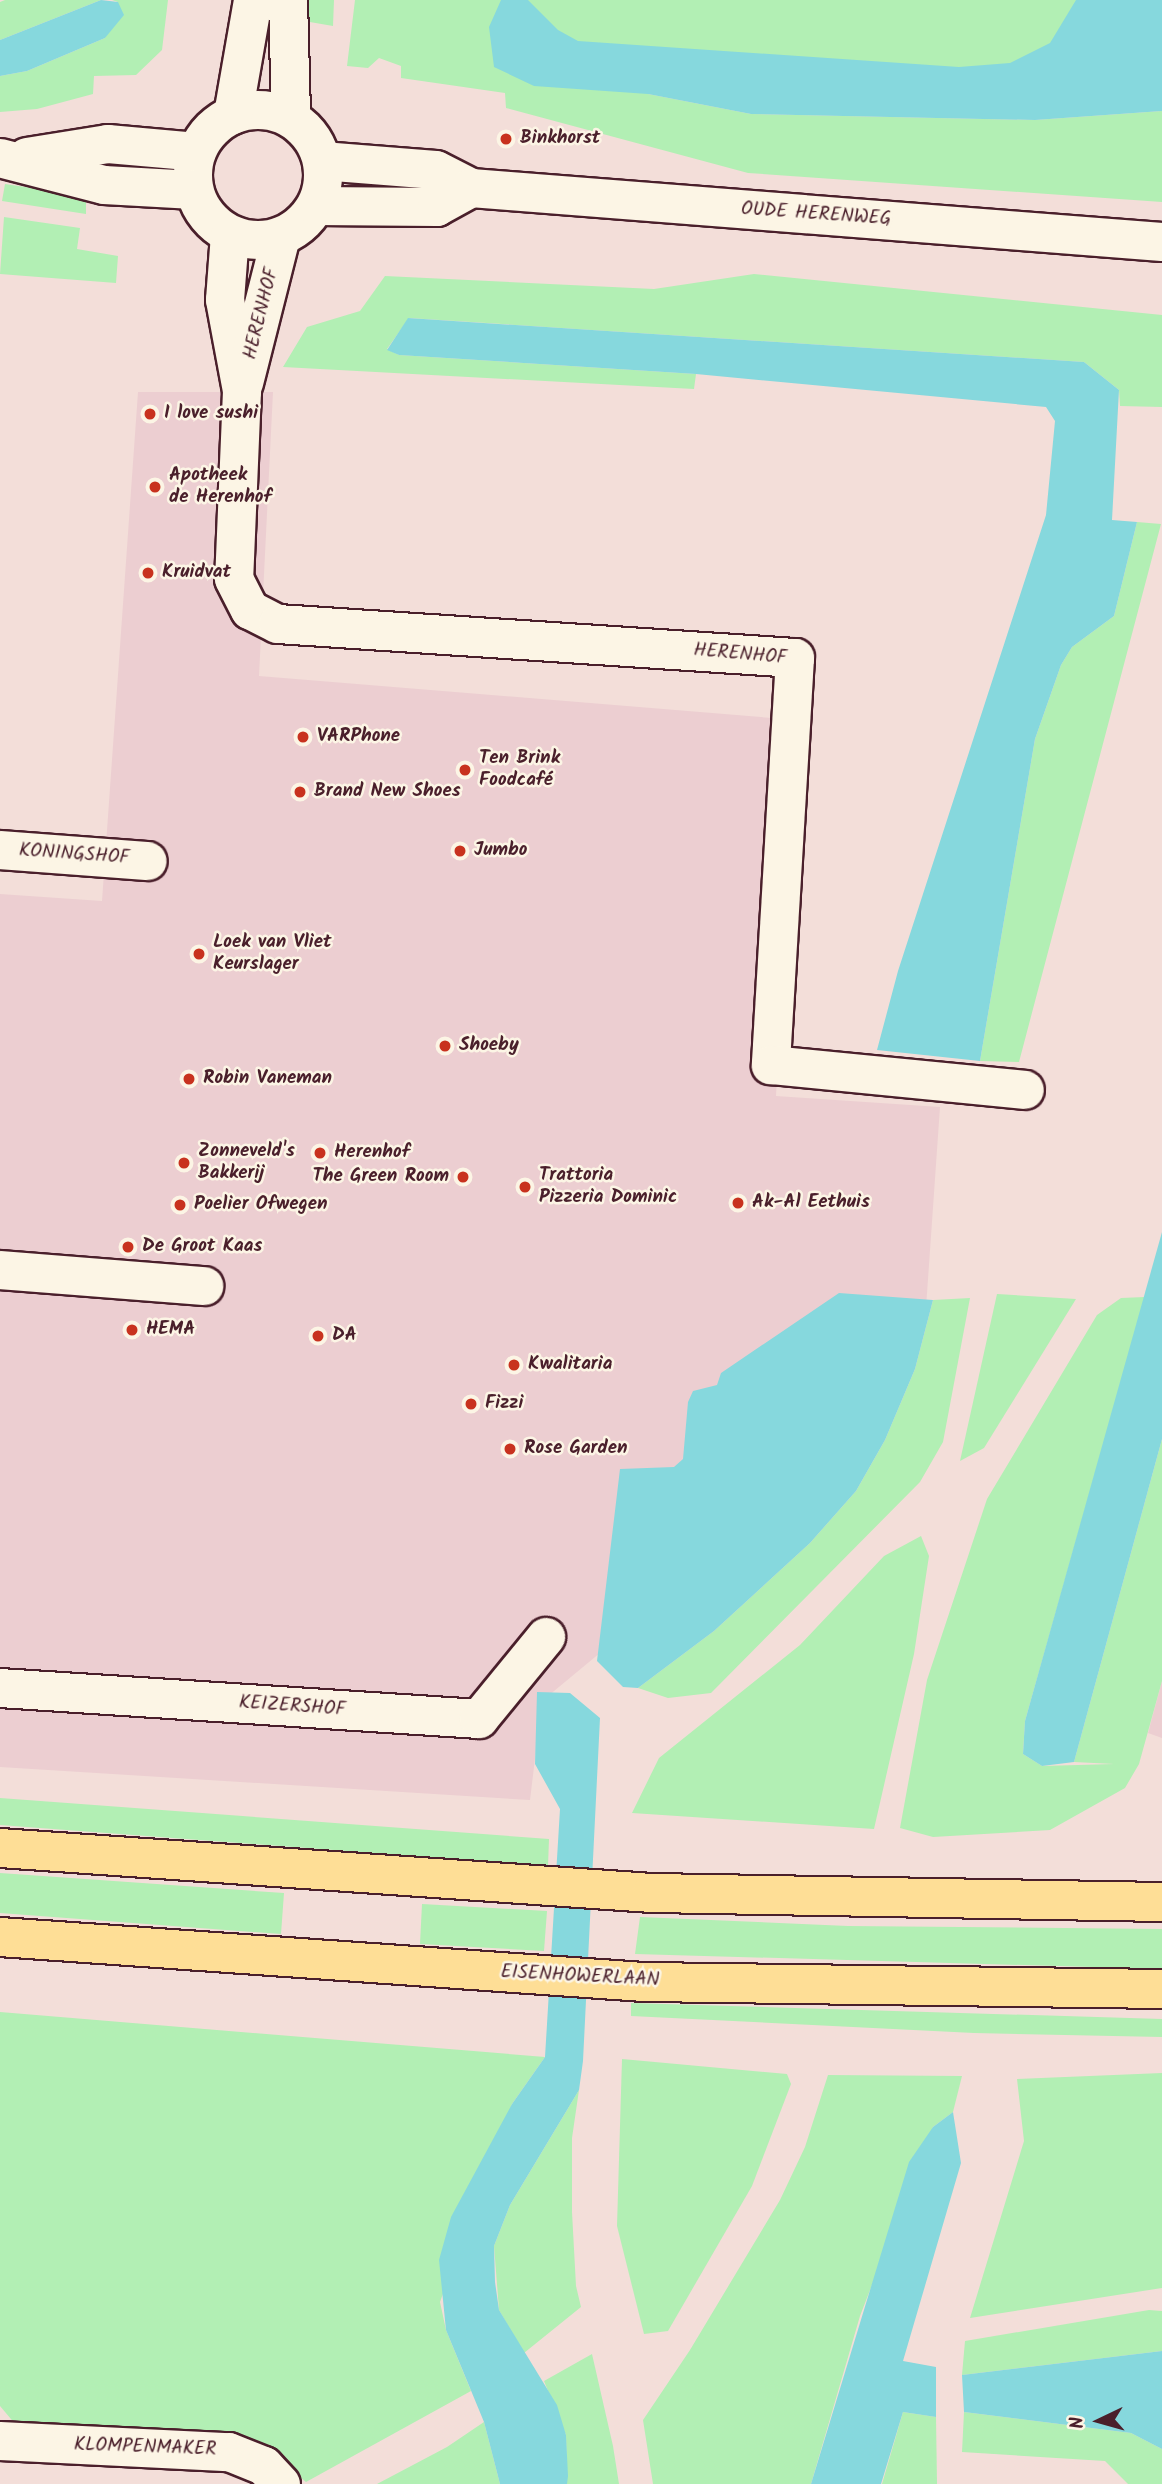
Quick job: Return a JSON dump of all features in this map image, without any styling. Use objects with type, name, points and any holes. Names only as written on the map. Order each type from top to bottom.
[{"type":"main road","points":[[0,1848],[652,1893],[1162,1902]]},
{"type":"main road","name":"EISENHOWERLAAN","points":[[0,1937],[644,1982],[1162,1989]]},
{"type":"street","points":[[233,115],[253,0]]},
{"type":"street","points":[[288,0],[291,118]]},
{"type":"street","points":[[262,110],[291,118],[311,136],[322,160],[323,184],[316,206],[301,225],[281,237],[255,241],[230,234],[204,212],[194,190],[197,152],[215,126],[233,115],[262,110]]},
{"type":"street","points":[[7,158],[108,144],[197,152]]},
{"type":"street","points":[[7,158],[104,185],[194,190]]},
{"type":"street","name":"OUDE HERENWEG","points":[[322,160],[436,170],[471,188],[1162,242]]},
{"type":"street","points":[[316,206],[437,207],[471,188]]},
{"type":"street","name":"HERENHOF","points":[[230,234],[225,300],[242,391]]},
{"type":"street","name":"HERENHOF","points":[[281,237],[242,391],[233,579],[250,610],[278,624],[795,658],[771,1065],[1025,1090]]},
{"type":"street","name":"KONINGSHOF","points":[[0,850],[148,861]]},
{"type":"street","points":[[0,1270],[204,1286]]},
{"type":"street","name":"KEIZERSHOF","points":[[0,1688],[480,1719],[546,1637]]},
{"type":"street","name":"KLOMPENMAKER","points":[[0,2441],[229,2452],[264,2466],[281,2484]]},
{"type":"shaded area","points":[[138,392],[273,392],[259,676],[797,720],[776,1096],[940,1107],[926,1308],[691,1479],[612,1643],[542,1701],[530,1800],[0,1767],[0,894],[102,901]]},
{"type":"shaded area","points":[[1162,1681],[1162,1738],[1148,1733]]},
{"type":"green space","points":[[101,0],[0,40],[0,2]]},
{"type":"green space","points":[[112,0],[168,0],[162,50],[136,75],[94,76],[93,94],[37,109],[0,112],[0,76],[27,71],[105,38],[118,2]]},
{"type":"green space","points":[[303,0],[334,0],[333,26],[304,21]]},
{"type":"green space","points":[[355,0],[1162,0],[1162,84],[648,94],[751,114],[1035,120],[1162,111],[1162,202],[748,173],[506,108],[505,93],[401,78],[401,66],[379,58],[368,68],[347,66]]},
{"type":"green space","points":[[5,184],[86,196],[86,214],[2,201]]},
{"type":"green space","points":[[4,217],[80,228],[77,249],[118,256],[116,283],[0,274]]},
{"type":"green space","points":[[754,274],[1162,315],[1162,407],[1120,406],[1119,390],[1084,362],[409,318],[387,349],[399,355],[696,374],[694,389],[283,367],[307,327],[360,311],[385,276],[654,289]]},
{"type":"green space","points":[[1137,522],[1161,524],[1019,1062],[980,1061],[1035,739],[1061,665],[1072,647],[1114,616]]},
{"type":"green space","points":[[997,1294],[1076,1299],[984,1448],[960,1461]]},
{"type":"green space","points":[[1145,1297],[1025,1721],[1023,1754],[1042,1766],[1114,1764],[1074,1762],[1162,1439],[1162,1681],[1139,1764],[1125,1788],[1050,1830],[933,1837],[900,1828],[927,1680],[987,1499],[1097,1315],[1121,1298]]},
{"type":"green space","points":[[970,1298],[943,1442],[920,1482],[711,1693],[668,1698],[638,1688],[714,1631],[810,1543],[856,1491],[885,1440],[915,1369],[933,1300]]},
{"type":"green space","points":[[921,1536],[929,1556],[914,1654],[874,1829],[632,1813],[659,1758],[800,1645],[884,1556]]},
{"type":"green space","points":[[0,1798],[549,1839],[548,1866],[0,1825]]},
{"type":"green space","points":[[0,1873],[284,1893],[281,1934],[0,1913]]},
{"type":"green space","points":[[422,1904],[547,1911],[544,1951],[420,1944]]},
{"type":"green space","points":[[640,1917],[848,1926],[1162,1929],[1162,1969],[635,1954]]},
{"type":"green space","points":[[631,2003],[1162,2019],[1162,2037],[974,2033],[631,2016]]},
{"type":"green space","points":[[0,2012],[545,2057],[512,2104],[440,2302],[446,2330],[471,2391],[306,2482],[265,2448],[16,2425],[0,2406]]},
{"type":"green space","points":[[622,2059],[787,2074],[791,2084],[752,2186],[668,2331],[644,2334],[617,2226]]},
{"type":"green space","points":[[1162,2073],[1162,2288],[970,2318],[1024,2141],[1017,2079]]},
{"type":"green space","points":[[828,2075],[962,2076],[953,2112],[933,2127],[860,2316],[811,2484],[653,2484],[643,2420],[690,2350],[780,2200],[805,2147]]},
{"type":"green space","points":[[579,2090],[572,2138],[572,2212],[576,2286],[581,2307],[524,2353],[499,2310],[494,2246],[510,2205]]},
{"type":"green space","points":[[1149,2310],[1162,2311],[1162,2351],[962,2375],[965,2341]]},
{"type":"green space","points":[[592,2354],[619,2484],[567,2484],[566,2435],[544,2381]]},
{"type":"green space","points":[[903,2412],[936,2417],[937,2484],[882,2484]]},
{"type":"green space","points":[[964,2412],[1131,2433],[1162,2449],[1162,2484],[1128,2484],[1105,2461],[962,2452]]},
{"type":"green space","points":[[484,2422],[500,2484],[377,2484],[447,2447]]},
{"type":"water","points":[[101,0],[118,2],[124,15],[105,38],[27,71],[0,76],[0,40]]},
{"type":"water","points":[[501,0],[528,0],[558,30],[578,41],[959,67],[1010,63],[1050,43],[1076,0],[1162,0],[1162,111],[1035,120],[751,114],[648,94],[534,86],[494,67],[489,27]]},
{"type":"water","points":[[408,318],[1084,362],[1119,390],[1112,520],[1137,522],[1114,616],[1072,647],[1061,665],[1035,739],[980,1061],[877,1050],[898,971],[1046,515],[1055,421],[1046,407],[696,374],[399,355],[387,350]]},
{"type":"water","points":[[1162,1232],[1162,1439],[1074,1762],[1042,1766],[1023,1754],[1025,1721]]},
{"type":"water","points":[[839,1293],[933,1300],[915,1369],[885,1440],[856,1491],[810,1543],[714,1631],[638,1688],[623,1687],[597,1661],[620,1469],[674,1467],[683,1459],[688,1402],[693,1391],[717,1385],[721,1373]]},
{"type":"water","points":[[537,1692],[570,1693],[600,1718],[583,2061],[579,2090],[510,2205],[494,2246],[495,2282],[499,2310],[557,2405],[566,2435],[568,2476],[567,2484],[500,2484],[484,2422],[446,2330],[439,2260],[451,2217],[512,2104],[545,2057],[560,1809],[535,1764]]},
{"type":"water","points":[[953,2112],[961,2163],[903,2361],[936,2367],[936,2417],[903,2412],[881,2484],[811,2484],[909,2162],[933,2127]]},
{"type":"water","points":[[1162,2351],[1162,2449],[1131,2433],[964,2412],[962,2375]]},
{"type":"place","name":"Binkhorst","points":[[506,139]]},
{"type":"place","name":"I love sushi","points":[[150,414]]},
{"type":"place","name":"Apotheek de Herenhof","points":[[155,487]]},
{"type":"place","name":"Kruidvat","points":[[148,573]]},
{"type":"place","name":"VARPhone","points":[[303,737]]},
{"type":"place","name":"Ten Brink Foodcafé","points":[[465,770]]},
{"type":"place","name":"Brand New Shoes","points":[[300,792]]},
{"type":"place","name":"Jumbo","points":[[460,851]]},
{"type":"place","name":"Loek van Vliet Keurslager","points":[[199,954]]},
{"type":"place","name":"Shoeby","points":[[445,1046]]},
{"type":"place","name":"Robin Vaneman","points":[[189,1079]]},
{"type":"place","name":"Herenhof","points":[[320,1153]]},
{"type":"place","name":"Zonneveld's Bakkerij","points":[[184,1163]]},
{"type":"place","name":"The Green Room","points":[[463,1177]]},
{"type":"place","name":"Trattoria Pizzeria Dominic","points":[[525,1187]]},
{"type":"place","name":"Ak-Al Eethuis","points":[[738,1203]]},
{"type":"place","name":"Poelier Ofwegen","points":[[180,1205]]},
{"type":"place","name":"De Groot Kaas","points":[[128,1247]]},
{"type":"place","name":"HEMA","points":[[132,1330]]},
{"type":"place","name":"DA","points":[[318,1336]]},
{"type":"place","name":"Kwalitaria","points":[[514,1365]]},
{"type":"place","name":"Fizzi","points":[[471,1404]]},
{"type":"place","name":"Rose Garden","points":[[510,1449]]}]
